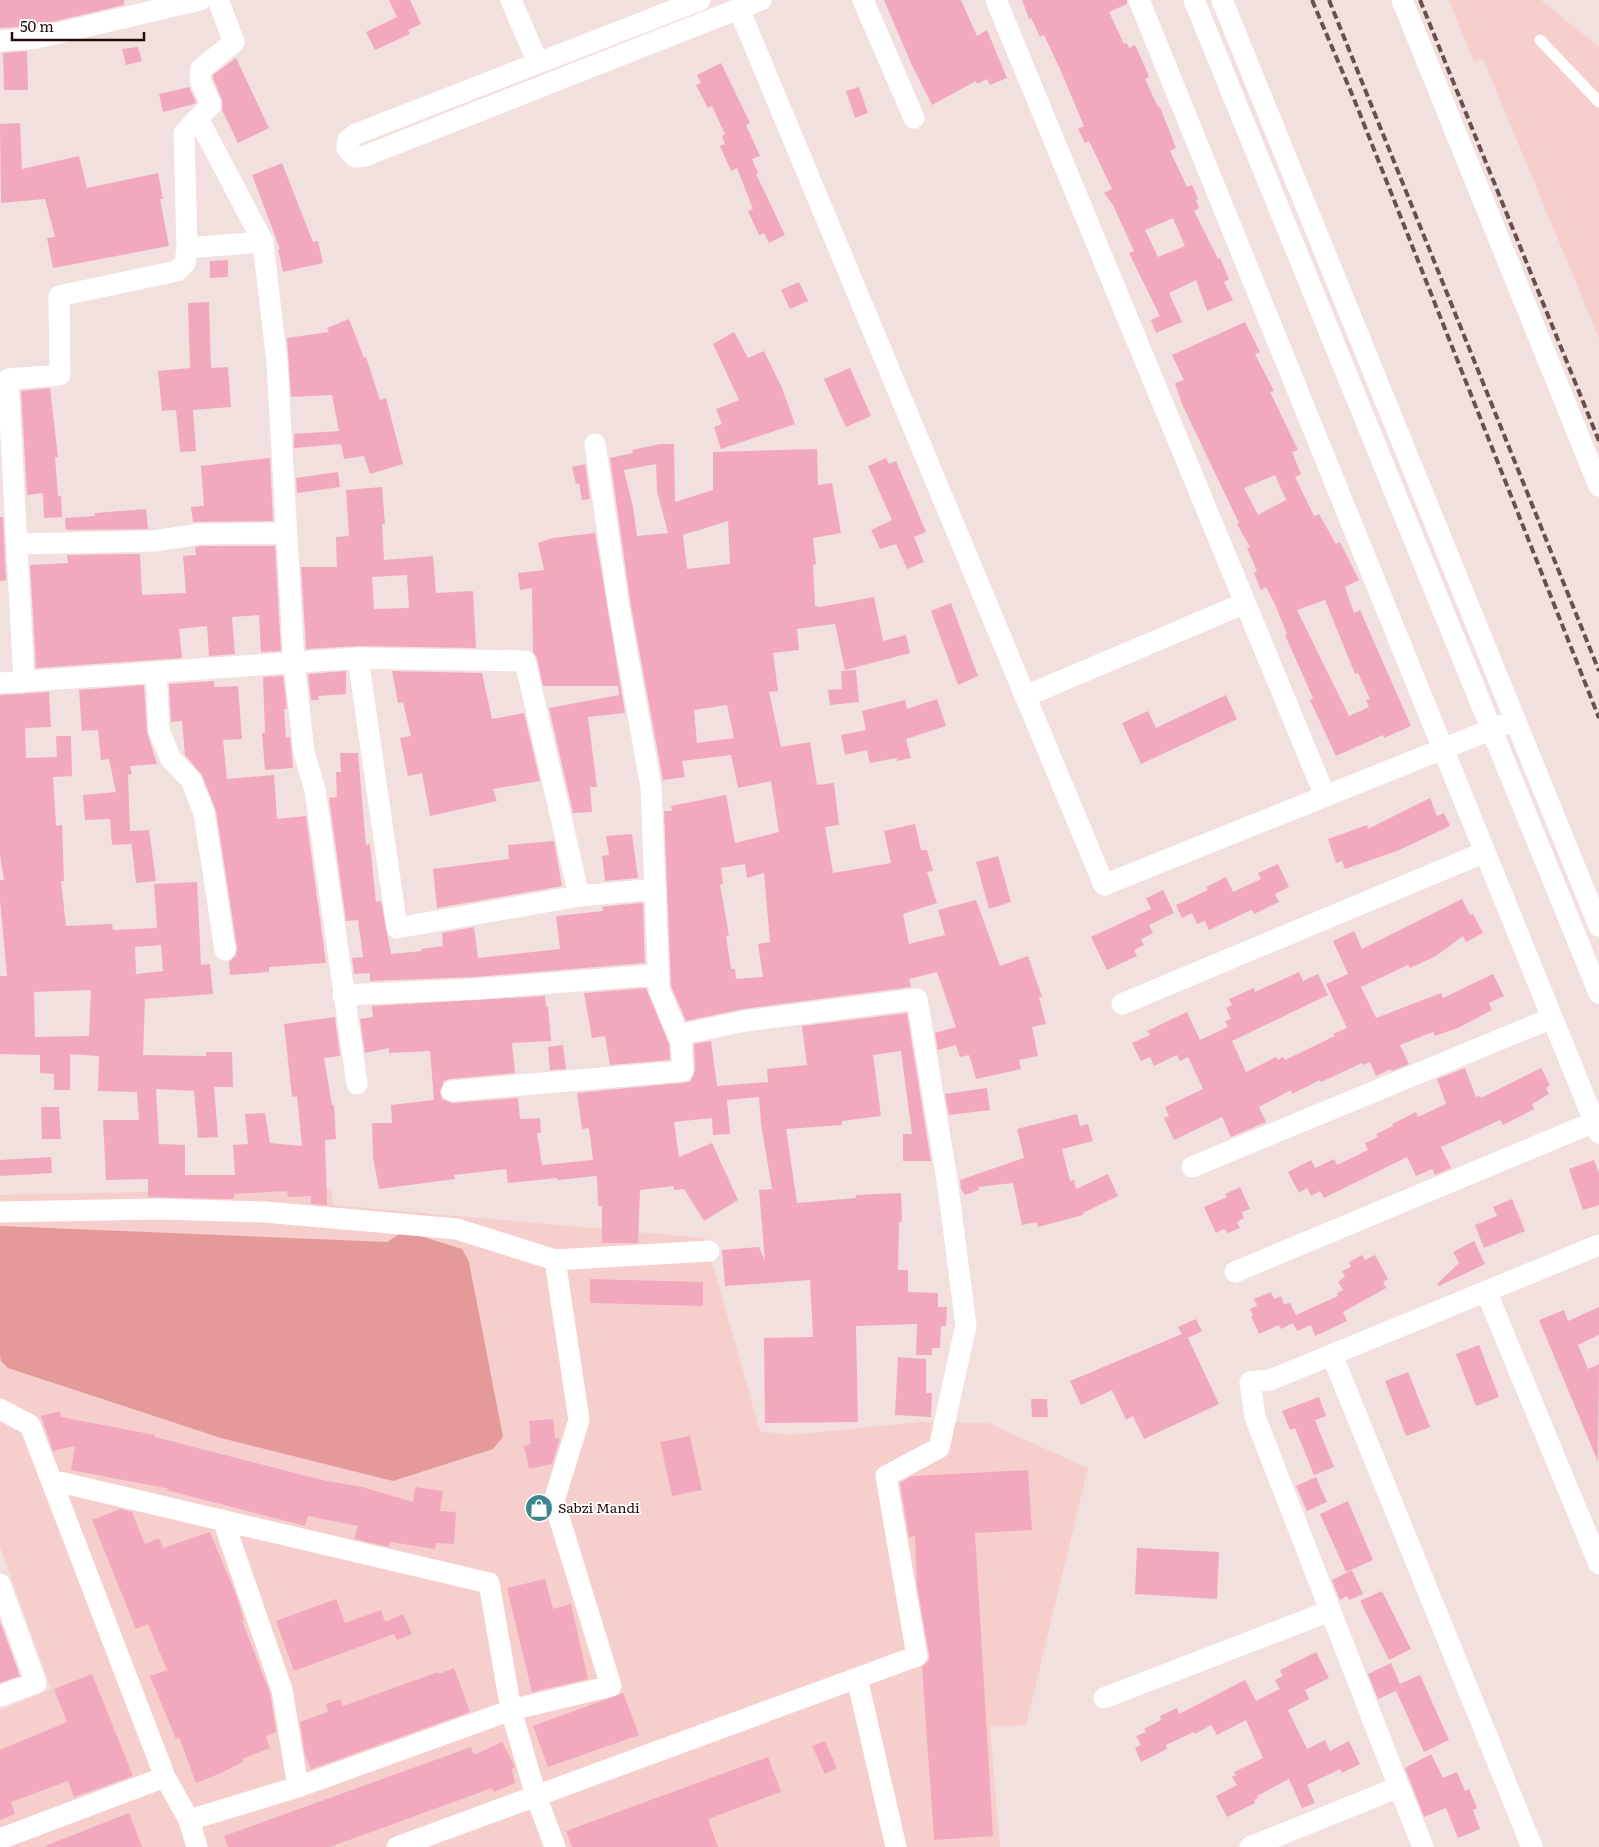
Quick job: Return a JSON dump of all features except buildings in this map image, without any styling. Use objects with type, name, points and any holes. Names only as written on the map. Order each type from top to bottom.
[{"type":"street","points":[[0,41],[37,38],[200,0]]},
{"type":"street","points":[[24,682],[8,379],[60,375],[59,296],[177,271],[185,263],[187,248],[184,133],[211,105],[200,80],[201,69],[234,42],[218,0]]},
{"type":"street","points":[[511,0],[538,63]]},
{"type":"street","points":[[700,0],[656,8],[538,63],[356,134],[348,140],[347,148],[355,157],[365,156],[761,0]]},
{"type":"street","points":[[863,0],[914,118]]},
{"type":"street","points":[[996,0],[1325,796]]},
{"type":"street","points":[[1139,0],[1597,1127],[1234,1272]]},
{"type":"street","points":[[1194,0],[1599,993]]},
{"type":"street","points":[[1222,0],[1599,926]]},
{"type":"street","points":[[1402,0],[1599,486]]},
{"type":"street","points":[[739,9],[1104,885],[1515,720]]},
{"type":"street","points":[[198,118],[263,242],[276,363],[294,663],[304,752],[315,790],[357,1084]]},
{"type":"street","points":[[187,248],[263,242]]},
{"type":"street","points":[[452,1091],[683,1071],[681,1041],[659,988],[651,787],[619,608],[595,444]]},
{"type":"street","points":[[17,544],[154,541],[200,534],[286,533]]},
{"type":"street","points":[[1026,696],[1245,603]]},
{"type":"street","points":[[358,658],[397,928],[579,896],[656,889]]},
{"type":"street","points":[[0,683],[358,658],[525,661],[579,896]]},
{"type":"street","points":[[156,672],[159,731],[171,759],[191,780],[204,813],[225,950]]},
{"type":"street","points":[[1122,1004],[1485,852]]},
{"type":"street","points":[[343,995],[476,989],[654,975],[658,973]]},
{"type":"street","points":[[397,1847],[917,1656],[886,1476],[939,1448],[966,1325],[918,999],[745,1021],[678,1035]]},
{"type":"street","points":[[1192,1167],[1552,1018]]},
{"type":"street","points":[[0,1212],[157,1209],[265,1212],[457,1229],[555,1260],[709,1251]]},
{"type":"street","points":[[1423,1847],[1255,1417],[1250,1382],[1270,1380],[1599,1245]]},
{"type":"street","points":[[189,1820],[298,1787],[511,1710],[611,1686],[554,1501],[579,1420],[555,1260]]},
{"type":"street","points":[[1486,1291],[1599,1564]]},
{"type":"street","points":[[1332,1355],[1532,1847]]},
{"type":"street","points":[[0,1409],[30,1425],[165,1777],[189,1820],[197,1847]]},
{"type":"street","points":[[51,1480],[489,1583],[511,1710],[536,1796],[555,1847]]},
{"type":"street","points":[[222,1520],[282,1690],[298,1787]]},
{"type":"street","points":[[0,1584],[36,1683],[0,1696]]},
{"type":"street","points":[[1104,1698],[1330,1611]]},
{"type":"street","points":[[857,1678],[896,1847]]},
{"type":"street","points":[[12,1840],[165,1777]]},
{"type":"street","points":[[1250,1847],[1399,1787]]},
{"type":"lane","points":[[1540,40],[1599,102]]},
{"type":"shaded area","points":[[1449,0],[1541,0],[1599,47],[1599,338],[1483,59],[1474,62]]},
{"type":"shaded area","name":"Sabzi Mandi","points":[[331,1188],[333,1205],[705,1238],[760,1431],[789,1435],[920,1422],[988,1423],[1088,1468],[1026,1725],[990,1726],[1000,1847],[0,1847],[0,1710],[51,1689],[0,1547],[0,1195]]},
{"type":"shaded area","points":[[0,1226],[387,1242],[404,1231],[462,1249],[469,1262],[503,1437],[493,1449],[393,1481],[221,1438],[8,1368],[1,1361],[0,1356]]},
{"type":"railway","points":[[1312,0],[1354,99],[1599,718]]},
{"type":"railway","points":[[1329,0],[1599,671]]},
{"type":"railway","points":[[1420,0],[1599,441]]},
{"type":"place","name":"Sabzi Mandi","points":[[539,1508]]}]
